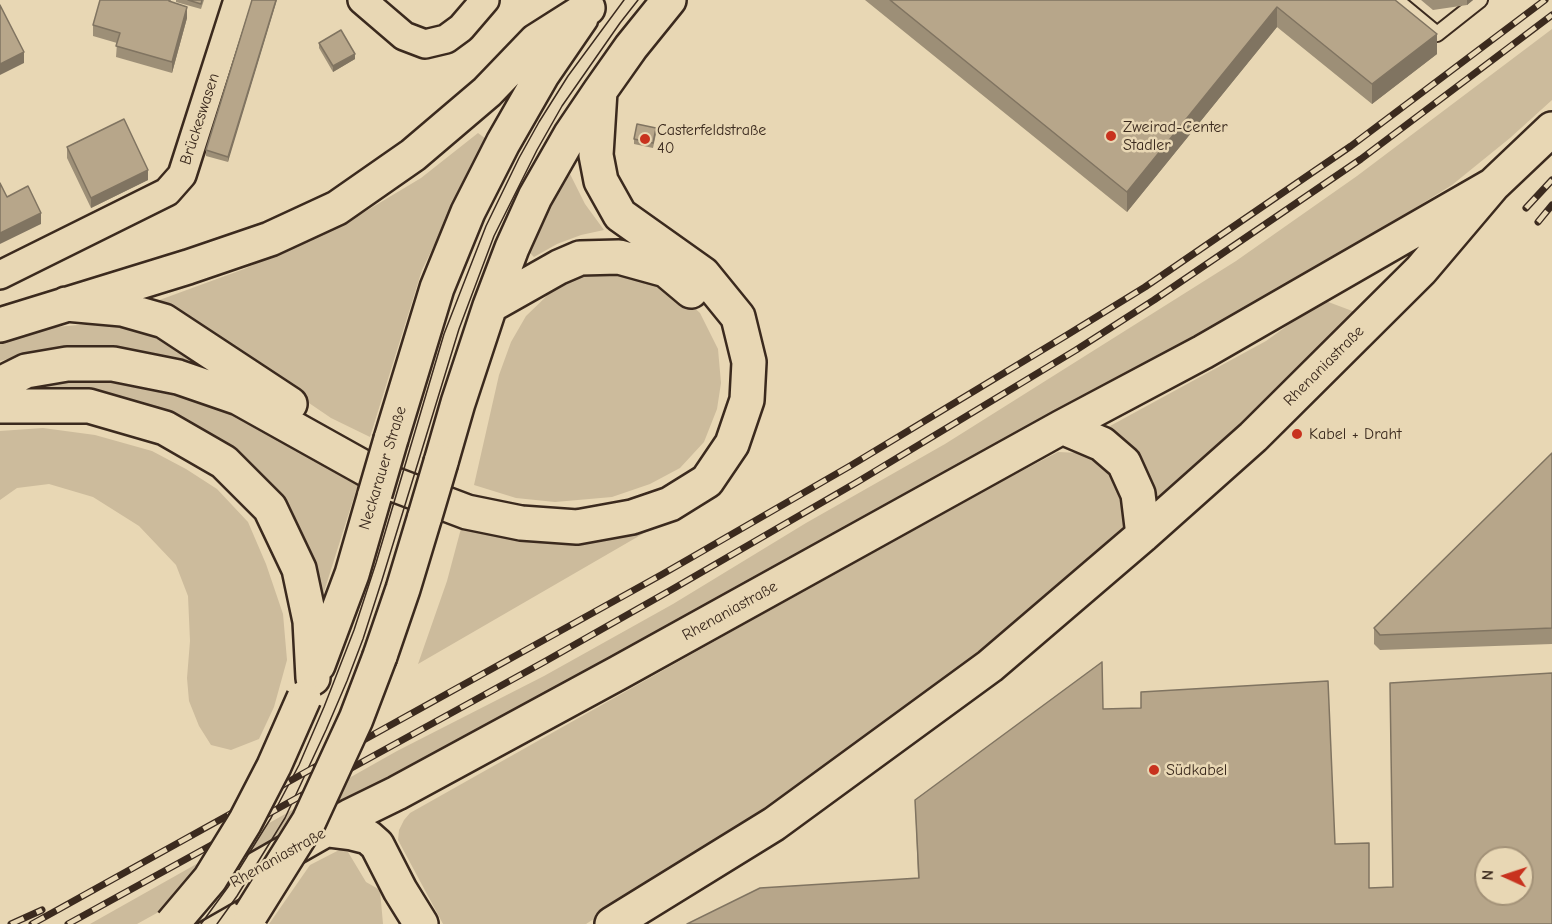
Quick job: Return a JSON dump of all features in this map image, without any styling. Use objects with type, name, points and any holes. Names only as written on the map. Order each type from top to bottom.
[{"type":"main road","points":[[247,919],[309,821],[356,719],[403,589],[458,403],[512,248],[536,197],[571,134],[631,47],[669,0]]},
{"type":"main road","points":[[0,325],[270,239],[337,208],[412,155],[487,92],[536,40],[591,4]]},
{"type":"main road","name":"Neckarauer Straße","points":[[172,924],[210,879],[245,822],[274,766],[309,688],[352,574],[437,288],[468,212],[503,143],[542,75],[591,4]]},
{"type":"main road","points":[[0,384],[26,371],[67,364],[113,364],[178,377],[239,398],[393,484],[466,512],[521,523],[577,527],[632,517],[670,504],[707,481],[732,444],[747,400],[749,362],[738,317],[703,274],[620,214],[601,181],[596,155],[600,91]]},
{"type":"main road","name":"Rhenaniastraße","points":[[612,924],[774,824],[981,673],[1143,535],[1253,437],[1421,270],[1493,186],[1552,129]]},
{"type":"main road","name":"Rhenaniastraße","points":[[159,924],[350,816],[397,793],[1062,427],[1203,352],[1493,186]]},
{"type":"main road","points":[[1398,240],[1421,270]]},
{"type":"main road","points":[[66,304],[122,309],[164,321],[328,429],[396,468],[474,499],[518,510],[604,505],[651,493],[683,475],[710,447],[725,412],[730,374],[728,340],[703,301],[666,270],[619,256],[580,258],[559,267],[490,306]]},
{"type":"main road","points":[[0,406],[89,406],[165,428],[224,462],[270,508],[299,569],[310,621],[309,688]]},
{"type":"main road","points":[[1062,427],[1102,444],[1124,463],[1138,494],[1143,535]]},
{"type":"main road","points":[[377,845],[397,793]]},
{"type":"main road","points":[[328,830],[368,837],[377,845],[400,890],[421,924]]},
{"type":"main road","points":[[400,890],[401,924]]},
{"type":"street","name":"Brückeswasen","points":[[0,275],[167,192],[182,175],[238,0]]},
{"type":"street","points":[[362,0],[404,36],[425,44],[446,39],[454,34],[485,0]]},
{"type":"lane","points":[[1396,0],[1437,34],[1480,0]]},
{"type":"shaded area","points":[[1552,29],[1552,100],[1452,185],[1383,228],[1123,379],[137,924],[90,924],[397,751],[544,676],[673,604],[806,523],[945,444],[1236,261],[1357,176]]},
{"type":"shaded area","points":[[478,133],[486,139],[422,270],[370,437],[331,418],[171,309],[154,302],[244,269],[351,220],[421,178]]},
{"type":"shaded area","points":[[570,174],[585,204],[604,230],[557,244],[534,257],[528,251],[546,212]]},
{"type":"shaded area","points":[[613,269],[673,288],[700,313],[718,349],[721,383],[717,409],[704,442],[680,468],[650,484],[612,497],[555,502],[516,498],[474,485],[499,375],[511,342],[526,316],[555,288],[585,273]]},
{"type":"shaded area","points":[[1323,300],[1355,312],[1256,418],[1155,508],[1099,432],[1266,341]]},
{"type":"shaded area","points":[[102,323],[139,328],[193,361],[109,348],[56,347],[0,361],[0,344],[7,341],[55,327]]},
{"type":"shaded area","points":[[90,381],[179,392],[233,413],[359,481],[323,595],[313,558],[290,506],[242,454],[179,416],[117,399],[20,391],[58,383]]},
{"type":"shaded area","points":[[43,428],[95,435],[152,451],[217,489],[248,522],[266,564],[283,614],[287,660],[274,707],[259,739],[231,750],[211,745],[199,726],[189,701],[187,678],[190,641],[188,596],[176,565],[139,526],[93,497],[49,484],[17,488],[0,500],[0,431]]},
{"type":"shaded area","points":[[1058,452],[1081,453],[1097,459],[1111,470],[1122,486],[1129,518],[1120,537],[994,641],[821,774],[586,924],[443,924],[398,840],[399,830],[410,813],[918,525]]},
{"type":"shaded area","points":[[463,521],[658,525],[418,664],[447,581]]},
{"type":"shaded area","points":[[345,847],[366,882],[380,890],[383,924],[269,924],[310,865]]},
{"type":"building","points":[[100,0],[169,0],[187,7],[172,62],[116,46],[120,33],[93,25]]},
{"type":"building","points":[[188,0],[202,0],[201,4]]},
{"type":"building","points":[[252,0],[276,0],[228,157],[206,150]]},
{"type":"building","name":"Zweirad-Center Stadler","points":[[890,0],[1395,0],[1437,34],[1372,84],[1277,7],[1127,192]]},
{"type":"building","points":[[0,5],[24,52],[0,64]]},
{"type":"building","points":[[341,30],[355,54],[333,66],[319,43]]},
{"type":"building","points":[[124,119],[148,170],[91,198],[67,147]]},
{"type":"building","name":"Casterfeldstraße 40","points":[[637,124],[656,128],[653,143],[634,139]]},
{"type":"building","points":[[0,183],[7,197],[28,186],[41,213],[0,233]]},
{"type":"building","points":[[1552,453],[1552,628],[1380,635],[1374,628]]},
{"type":"building","name":"Südkabel","points":[[1102,662],[1103,709],[1141,708],[1141,692],[1328,681],[1335,844],[1369,843],[1369,888],[1393,887],[1390,683],[1552,673],[1552,924],[687,924],[760,888],[919,878],[915,800]]},
{"type":"tram line","points":[[201,924],[228,887],[271,818],[299,765],[324,707],[354,630],[376,563],[444,334],[486,226],[539,122],[568,76],[624,0]]},
{"type":"tram line","points":[[217,924],[285,818],[347,681],[382,580],[459,329],[494,236],[562,106],[638,0]]},
{"type":"railway","points":[[32,924],[661,575],[850,466],[1067,335],[1145,287],[1351,146],[1545,0]]},
{"type":"railway","points":[[68,924],[671,590],[859,481],[1076,350],[1154,300],[1361,159],[1552,15]]},
{"type":"railway","points":[[1526,208],[1552,180]]},
{"type":"railway","points":[[1538,222],[1552,205]]},
{"type":"railway","points":[[11,924],[42,910]]},
{"type":"place","name":"Zweirad-Center Stadler","points":[[1111,136]]},
{"type":"place","name":"Casterfeldstraße 40","points":[[645,139]]},
{"type":"place","name":"Kabel + Draht","points":[[1297,434]]},
{"type":"place","name":"Südkabel","points":[[1154,770]]}]
